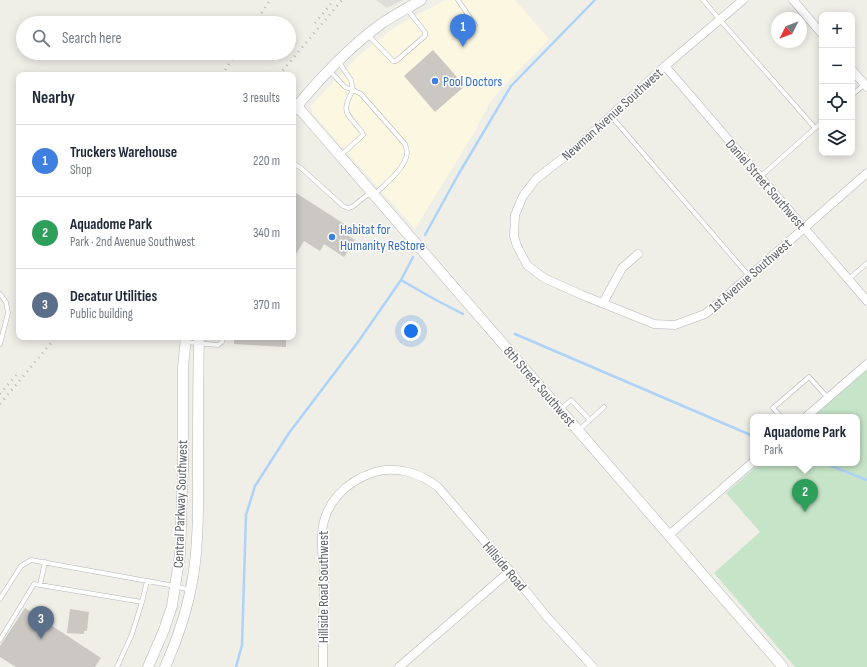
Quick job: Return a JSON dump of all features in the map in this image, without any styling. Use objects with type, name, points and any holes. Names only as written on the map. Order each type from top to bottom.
[{"type":"street","points":[[296,107],[328,70],[355,45],[381,24],[422,0]]},
{"type":"street","name":"Newman Avenue Southwest","points":[[517,246],[514,236],[515,215],[523,196],[536,179],[576,148],[665,66],[743,0]]},
{"type":"street","points":[[792,0],[819,31]]},
{"type":"street","name":"Daniel Street Southwest","points":[[665,66],[867,301]]},
{"type":"street","points":[[855,73],[866,84]]},
{"type":"street","name":"8th Street Southwest","points":[[296,109],[408,233],[783,667]]},
{"type":"street","name":"1st Avenue Southwest","points":[[517,246],[527,265],[544,278],[654,324],[675,325],[705,314],[867,173]]},
{"type":"street","points":[[603,303],[622,268],[638,254]]},
{"type":"street","name":"Central Parkway Southwest","points":[[148,667],[164,630],[172,606],[180,554],[183,469],[183,367],[186,340]]},
{"type":"street","name":"Central Parkway Southwest","points":[[165,667],[174,648],[186,608],[197,547],[199,340]]},
{"type":"street","points":[[809,414],[867,364]]},
{"type":"street","points":[[669,535],[750,465]]},
{"type":"street","name":"Hillside Road Southwest","points":[[323,667],[324,577],[322,536],[325,516],[329,506],[350,483],[360,478],[379,471],[400,470],[410,472]]},
{"type":"street","name":"Hillside Road","points":[[410,472],[438,487],[552,622],[593,667]]},
{"type":"street","points":[[399,667],[510,571]]},
{"type":"lane","points":[[458,0],[475,25]]},
{"type":"lane","points":[[703,0],[815,128]]},
{"type":"lane","points":[[367,35],[393,61],[396,61],[425,36],[425,32],[407,8]]},
{"type":"lane","points":[[338,61],[351,80],[353,90],[345,106],[346,113],[363,135],[340,156]]},
{"type":"lane","points":[[296,165],[343,206],[348,208],[352,207],[372,193],[398,171],[404,163],[407,153],[405,144],[361,94],[345,87],[328,70]]},
{"type":"lane","points":[[855,93],[866,84]]},
{"type":"lane","points":[[611,116],[749,276]]},
{"type":"lane","points":[[760,177],[819,125]]},
{"type":"lane","points":[[849,279],[867,264]]},
{"type":"lane","points":[[0,294],[6,302],[8,313],[0,344]]},
{"type":"lane","points":[[186,340],[199,340],[218,345],[222,342],[222,340]]},
{"type":"lane","points":[[779,414],[774,408],[809,377],[828,398]]},
{"type":"lane","points":[[560,410],[572,400],[590,420]]},
{"type":"lane","points":[[578,430],[604,407]]},
{"type":"lane","points":[[0,599],[21,566],[31,560],[190,590]]},
{"type":"lane","points":[[40,585],[46,562]]},
{"type":"lane","points":[[117,667],[132,634],[142,602],[146,581]]},
{"type":"lane","points":[[0,640],[34,584],[142,602]]},
{"type":"shaded area","points":[[376,0],[403,0],[387,8]]},
{"type":"shaded area","points":[[445,0],[515,0],[549,39],[490,102],[474,133],[415,229],[312,113],[311,106],[358,56],[395,27]]},
{"type":"green space","points":[[867,370],[867,667],[795,667],[714,573],[760,532],[726,493],[757,466],[860,466],[860,414],[816,414]]},
{"type":"building","name":"Pool Doctors","points":[[433,50],[465,86],[435,112],[404,76]]},
{"type":"building","points":[[296,193],[349,227],[344,233],[355,240],[344,257],[324,244],[320,251],[304,241],[296,254]]},
{"type":"building","points":[[234,340],[286,340],[286,347],[234,344]]},
{"type":"building","points":[[25,608],[101,658],[95,667],[16,667],[0,657],[0,646]]},
{"type":"building","points":[[70,609],[89,612],[87,631],[84,631],[84,634],[67,633]]},
{"type":"waterway","points":[[425,235],[458,175],[511,86],[595,0]]},
{"type":"waterway","points":[[236,667],[242,645],[246,515],[255,486],[289,433],[358,342],[401,280],[413,257]]},
{"type":"waterway","points":[[401,280],[463,314]]},
{"type":"waterway","points":[[515,334],[750,435]]},
{"type":"waterway","points":[[832,466],[867,480]]},
{"type":"railway","points":[[260,16],[270,0]]},
{"type":"railway","points":[[315,23],[334,0]]},
{"type":"railway","points":[[296,55],[342,0]]},
{"type":"railway","points":[[224,72],[232,60]]},
{"type":"railway","points":[[282,72],[292,60]]},
{"type":"railway","points":[[0,404],[53,340]]},
{"type":"railway","points":[[0,394],[18,373]]},
{"type":"place","name":"Truckers Warehouse","points":[[463,47]]},
{"type":"place","name":"Pool Doctors","points":[[435,81]]},
{"type":"place","name":"Habitat for Humanity ReStore","points":[[332,237]]},
{"type":"place","name":"Aquadome Park","points":[[805,512]]},
{"type":"place","name":"Decatur Utilities","points":[[41,639]]}]
